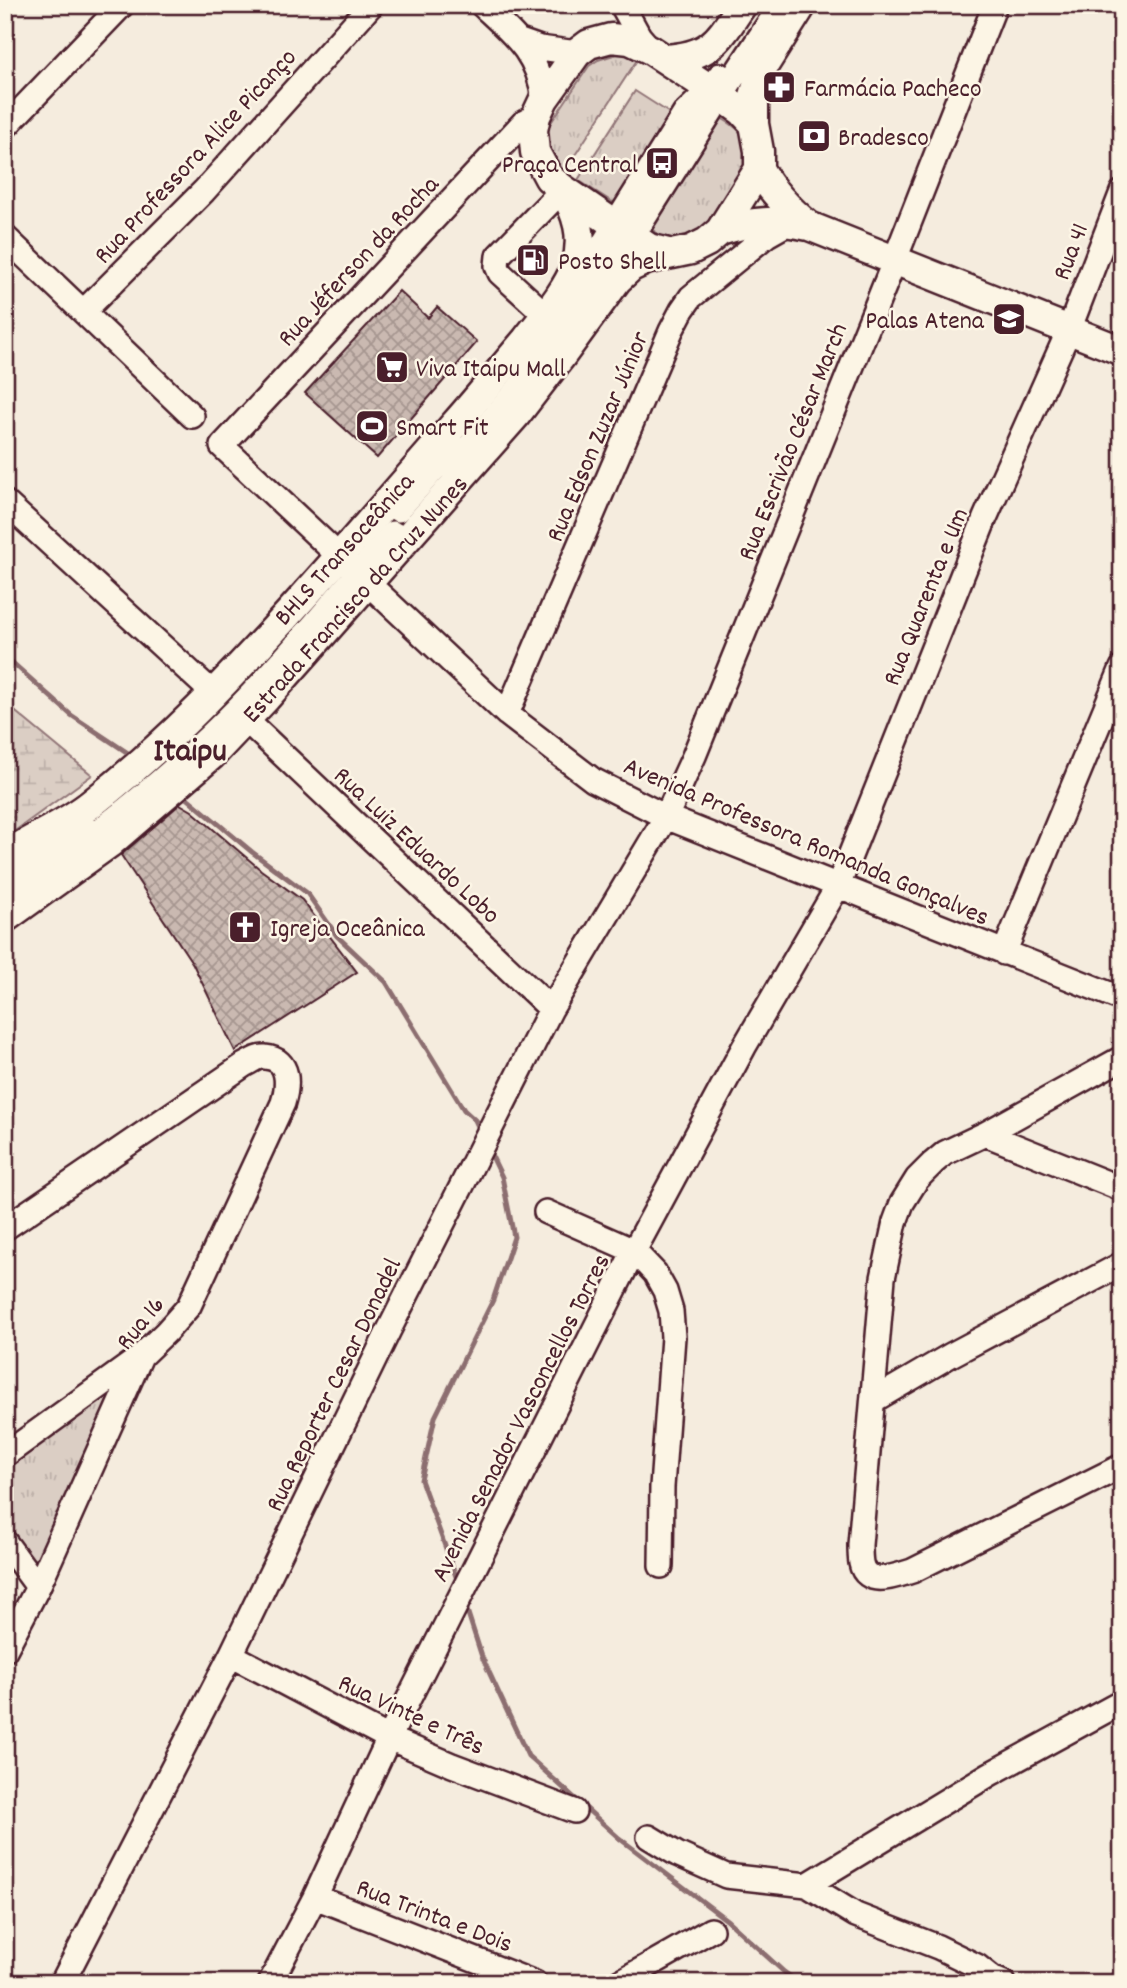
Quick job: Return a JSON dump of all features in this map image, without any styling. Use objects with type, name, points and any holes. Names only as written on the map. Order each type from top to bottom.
[{"type":"main road","points":[[658,55],[683,58],[702,52],[719,39],[742,5]]},
{"type":"main road","points":[[799,224],[759,169],[754,96],[762,67],[802,5]]},
{"type":"main road","points":[[672,254],[649,248],[563,190],[550,177],[535,152],[533,130],[540,108],[577,53],[589,44],[611,38],[630,40],[658,55],[742,111],[754,124]]},
{"type":"main road","points":[[720,231],[759,169]]},
{"type":"main road","name":"Estrada Francisco da Cruz Nunes","points":[[5,918],[111,842],[212,755],[246,720],[478,397],[546,315],[568,282],[580,250],[579,226],[574,208],[563,190]]},
{"type":"main road","points":[[720,231],[764,221],[799,224],[1122,351]]},
{"type":"main road","name":"Estrada Francisco da Cruz Nunes","points":[[5,856],[92,804],[353,570],[516,415],[617,280],[631,267],[646,260],[691,250],[720,231]]},
{"type":"street","points":[[5,127],[122,5]]},
{"type":"street","name":"Rua Professora Alice Picanço","points":[[84,311],[204,191],[372,5]]},
{"type":"street","points":[[482,5],[520,41],[530,55],[542,84],[540,108]]},
{"type":"street","points":[[622,5],[639,36],[658,55]]},
{"type":"street","name":"BHLS Transoceânica","points":[[715,93],[765,5]]},
{"type":"street","name":"BHLS Transoceânica","points":[[5,899],[98,832],[223,723],[482,415],[576,288],[624,230],[715,93],[781,5]]},
{"type":"street","name":"Rua Escrivão César March","points":[[666,817],[694,756],[995,5]]},
{"type":"street","points":[[520,41],[540,48],[577,53]]},
{"type":"street","name":"Rua Jéferson da Rocha","points":[[222,446],[523,123],[540,108]]},
{"type":"street","points":[[546,315],[500,273],[497,266],[498,256],[563,190]]},
{"type":"street","name":"Rua 41","points":[[1069,330],[1122,192]]},
{"type":"street","name":"Rua Edson Zuzar Júnior","points":[[507,714],[682,310],[691,298],[767,234],[799,224]]},
{"type":"street","points":[[5,237],[192,416]]},
{"type":"street","name":"Rua Quarenta e Um","points":[[838,886],[985,518],[1069,330]]},
{"type":"street","name":"Avenida Professora Romanda Gonçalves","points":[[222,446],[507,714],[593,780],[666,817],[1122,999]]},
{"type":"street","points":[[5,502],[214,694]]},
{"type":"street","name":"BHLS Transoceânica","points":[[5,874],[74,834],[171,756],[226,704],[353,570]]},
{"type":"street","points":[[1004,953],[1122,668]]},
{"type":"street","name":"Rua Luiz Eduardo Lobo","points":[[246,720],[551,1009]]},
{"type":"street","name":"Rua Reporter Cesar Donadel","points":[[62,1983],[231,1655],[389,1330],[551,1009],[666,817]]},
{"type":"street","name":"Avenida Senador Vasconcellos Torres","points":[[270,1983],[315,1897],[389,1738],[634,1251],[744,1046],[838,886]]},
{"type":"street","name":"Rua 16","points":[[5,1228],[244,1065],[263,1056],[274,1059],[283,1066],[288,1079],[283,1103],[189,1306],[141,1356],[38,1587],[5,1650]]},
{"type":"street","points":[[1122,1058],[985,1134],[945,1153],[917,1179],[902,1203],[895,1222],[884,1278],[860,1554],[864,1572],[878,1579],[912,1571],[1122,1466]]},
{"type":"street","points":[[985,1134],[1122,1189]]},
{"type":"street","points":[[546,1212],[634,1251],[655,1273],[665,1291],[671,1311],[673,1337],[662,1487],[661,1566]]},
{"type":"street","points":[[873,1400],[951,1355],[1122,1264]]},
{"type":"street","points":[[5,1455],[141,1356]]},
{"type":"street","points":[[5,1542],[38,1587]]},
{"type":"street","name":"Rua Vinte e Três","points":[[231,1655],[389,1738],[574,1811]]},
{"type":"street","points":[[807,1885],[990,1774],[1122,1702]]},
{"type":"street","points":[[649,1837],[688,1860],[726,1876],[807,1885],[856,1915],[939,1947],[977,1966],[996,1981]]},
{"type":"street","name":"Rua Trinta e Dois","points":[[315,1897],[535,1983]]},
{"type":"street","points":[[618,1983],[711,1930]]},
{"type":"green space","points":[[623,52],[637,60],[564,172],[554,162],[548,149],[548,127],[589,66],[598,60]]},
{"type":"green space","points":[[635,91],[674,116],[617,205],[578,180]]},
{"type":"green space","points":[[721,118],[745,138],[747,159],[744,169],[707,229],[698,236],[667,241],[649,227]]},
{"type":"green space","points":[[5,703],[92,775],[5,838]]},
{"type":"green space","points":[[127,1377],[34,1576],[5,1534],[5,1462]]},
{"type":"building","name":"Viva Itaipu Mall","points":[[399,291],[428,318],[437,307],[477,342],[377,458],[305,393]]},
{"type":"building","name":"Igreja Oceânica","points":[[180,804],[302,900],[357,972],[235,1051],[193,964],[121,855]]},
{"type":"waterway","points":[[5,656],[71,715],[131,755]]},
{"type":"waterway","points":[[186,797],[307,893],[337,936],[386,982],[464,1110],[475,1120],[481,1133]]},
{"type":"waterway","points":[[458,1582],[421,1480],[435,1417],[493,1300],[514,1237],[502,1177],[488,1148]]},
{"type":"waterway","points":[[465,1604],[482,1657],[528,1756],[619,1838],[728,1921],[799,1983]]},
{"type":"place","name":"Farmácia Pacheco","points":[[779,87]]},
{"type":"place","name":"Bradesco","points":[[814,136]]},
{"type":"place","name":"Praça Central","points":[[662,163]]},
{"type":"place","name":"Posto Shell","points":[[533,260]]},
{"type":"place","name":"Palas Atena","points":[[1009,319]]},
{"type":"place","name":"Viva Itaipu Mall","points":[[392,367]]},
{"type":"place","name":"Smart Fit","points":[[372,426]]},
{"type":"place","name":"Igreja Oceânica","points":[[245,927]]},
{"type":"district","name":"Itaipu","points":[[190,748]]}]
